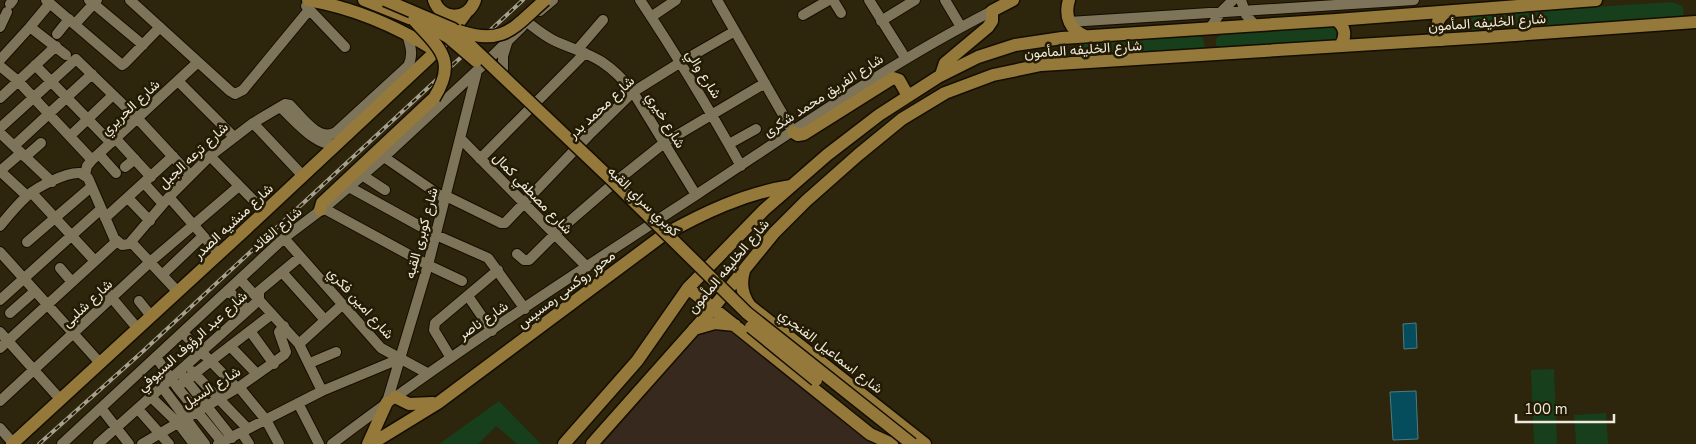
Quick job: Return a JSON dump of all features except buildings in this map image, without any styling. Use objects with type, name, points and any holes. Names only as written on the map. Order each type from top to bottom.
[{"type":"main road","name":"كوبري سراي القبه","points":[[364,0],[452,29],[613,181],[747,313],[912,444]]},
{"type":"main road","name":"كوبري سراي القبه","points":[[385,0],[448,37],[488,71],[686,262],[736,313],[893,444]]},
{"type":"main road","points":[[322,209],[322,203],[434,98],[444,78],[444,56],[441,50],[411,14],[396,0]]},
{"type":"main road","points":[[452,29],[477,36],[492,37],[500,35],[513,28],[545,0]]},
{"type":"main road","name":"شارع الفريق محمد شكرى","points":[[992,11],[1013,0]]},
{"type":"main road","points":[[1068,0],[1066,12],[1069,22],[1076,31],[1085,36]]},
{"type":"main road","name":"شارع الخليفه المأمون","points":[[564,444],[643,353],[688,288],[764,210],[854,134],[941,75],[971,60],[1004,48],[1035,41],[1085,36],[1446,12],[1513,3],[1596,0]]},
{"type":"main road","points":[[432,1],[444,14],[458,16],[474,5]]},
{"type":"main road","points":[[308,5],[356,11],[407,34],[436,51]]},
{"type":"main road","name":"شارع منشيه الصدر","points":[[12,443],[338,144],[436,51],[474,5]]},
{"type":"main road","points":[[941,75],[945,63],[988,27],[992,21],[992,11]]},
{"type":"main road","points":[[1442,40],[1437,33],[1437,25],[1440,17],[1446,12]]},
{"type":"main road","points":[[421,42],[432,36],[444,14]]},
{"type":"main road","points":[[1336,20],[1342,25],[1345,32],[1340,46]]},
{"type":"main road","name":"شارع الخليفه المأمون","points":[[596,440],[713,308],[782,224],[842,168],[902,119],[941,96],[983,78],[1042,65],[1696,22]]},
{"type":"main road","points":[[793,132],[798,135],[804,134],[893,78],[899,80],[908,96]]},
{"type":"main road","name":"محور روكسى رمسيس","points":[[370,444],[438,402],[662,236],[702,214],[730,202],[768,190],[791,186]]},
{"type":"main road","points":[[764,210],[762,218],[767,226],[773,228],[782,224]]},
{"type":"main road","name":"شارع اسماعيل الفنجري","points":[[745,270],[742,282],[743,295],[750,306],[925,444]]},
{"type":"main road","points":[[688,288],[870,434],[893,444]]},
{"type":"main road","points":[[748,335],[750,322],[762,316]]},
{"type":"main road","points":[[694,329],[715,323],[736,325]]},
{"type":"main road","points":[[850,408],[859,404],[862,394]]},
{"type":"main road","points":[[370,444],[391,399],[415,405],[438,402]]},
{"type":"main road","points":[[581,424],[586,436],[596,440]]},
{"type":"street","points":[[130,0],[230,91],[238,94],[308,5]]},
{"type":"street","points":[[304,0],[345,47]]},
{"type":"street","name":"شارع القائد","points":[[62,444],[284,238],[349,187],[553,0]]},
{"type":"street","name":"شارع والي","points":[[640,0],[681,62],[741,166]]},
{"type":"street","points":[[651,17],[676,0]]},
{"type":"street","points":[[717,0],[793,132]]},
{"type":"street","points":[[803,15],[829,0]]},
{"type":"street","points":[[833,0],[841,13]]},
{"type":"street","points":[[869,0],[906,59]]},
{"type":"street","points":[[881,21],[915,0]]},
{"type":"street","points":[[945,0],[961,27]]},
{"type":"street","points":[[1210,28],[1221,12],[1233,0]]},
{"type":"street","points":[[1241,0],[1244,11],[1255,25]]},
{"type":"street","points":[[1069,22],[1244,11],[1293,4],[1414,0]]},
{"type":"street","points":[[57,34],[93,1],[143,44]]},
{"type":"street","points":[[135,159],[121,170],[96,157],[70,136],[18,81],[2,61],[48,2],[122,65],[160,27]]},
{"type":"street","points":[[0,27],[10,5]]},
{"type":"street","name":"شارع الفريق محمد شكرى","points":[[653,223],[906,59],[992,11]]},
{"type":"street","points":[[480,159],[533,105],[581,51],[603,20]]},
{"type":"street","name":"شارع خيري","points":[[527,22],[553,40],[581,51],[614,70],[633,92],[696,195]]},
{"type":"street","points":[[30,27],[66,55]]},
{"type":"street","name":"شارع محمد بدر","points":[[445,198],[503,224],[633,92],[735,30]]},
{"type":"street","points":[[285,106],[319,133],[326,136],[334,134],[408,66],[412,52],[407,34]]},
{"type":"street","points":[[504,75],[503,56],[510,38]]},
{"type":"street","points":[[0,98],[56,46]]},
{"type":"street","points":[[0,128],[76,59],[138,119],[190,175]]},
{"type":"street","name":"شارع الحريري","points":[[84,175],[87,166],[96,157],[198,62]]},
{"type":"street","points":[[36,65],[88,119],[135,159],[147,180],[219,254]]},
{"type":"street","points":[[480,68],[496,70],[504,75],[653,223]]},
{"type":"street","name":"شارع كوبرى القبه","points":[[391,399],[400,359],[428,265],[480,68]]},
{"type":"street","points":[[92,74],[50,115],[20,152],[0,171],[30,194],[56,218],[95,261]]},
{"type":"street","points":[[178,81],[233,136]]},
{"type":"street","points":[[517,254],[524,260],[528,260],[614,183],[664,143],[765,83]]},
{"type":"street","points":[[70,136],[113,95]]},
{"type":"street","points":[[285,106],[320,142],[330,145],[338,144]]},
{"type":"street","name":"شارع ترعه الجبل","points":[[131,242],[166,200],[210,156],[233,136],[285,106]]},
{"type":"street","points":[[253,123],[304,176]]},
{"type":"street","points":[[729,144],[756,129]]},
{"type":"street","points":[[0,133],[52,182]]},
{"type":"street","name":"شارع مصطفي كمال","points":[[460,138],[586,267]]},
{"type":"street","points":[[20,152],[41,142]]},
{"type":"street","points":[[1,297],[24,279],[71,235],[128,198],[173,156]]},
{"type":"street","points":[[210,156],[265,212]]},
{"type":"street","points":[[384,156],[445,198]]},
{"type":"street","points":[[2,219],[30,194],[52,182],[75,172],[84,175],[92,187],[117,241],[122,245],[131,242],[178,292]]},
{"type":"street","points":[[362,175],[385,190]]},
{"type":"street","name":"شارع شلبى","points":[[0,401],[73,334],[109,295],[239,186]]},
{"type":"street","points":[[28,242],[92,187]]},
{"type":"street","points":[[349,187],[436,235],[488,258],[525,308]]},
{"type":"street","points":[[128,198],[150,221]]},
{"type":"street","points":[[322,209],[462,281]]},
{"type":"street","name":"شارع ناصر","points":[[332,444],[427,373],[653,223]]},
{"type":"street","points":[[162,275],[203,236]]},
{"type":"street","name":"شارع امين فكري","points":[[284,238],[381,348],[427,373]]},
{"type":"street","points":[[4,344],[117,241]]},
{"type":"street","points":[[0,252],[100,363]]},
{"type":"street","name":"شارع عبد الرؤوف السيوفي","points":[[98,444],[259,300],[258,292],[300,257]]},
{"type":"street","points":[[60,268],[72,282]]},
{"type":"street","points":[[451,358],[434,330],[434,325],[498,270]]},
{"type":"street","points":[[282,272],[325,320]]},
{"type":"street","points":[[240,279],[299,344],[310,363],[322,391]]},
{"type":"street","points":[[228,290],[247,310]]},
{"type":"street","points":[[10,313],[35,291]]},
{"type":"street","points":[[109,295],[138,329]]},
{"type":"street","points":[[468,296],[492,331]]},
{"type":"street","points":[[139,301],[151,316]]},
{"type":"street","points":[[299,344],[342,304]]},
{"type":"street","points":[[177,387],[272,314]]},
{"type":"street","points":[[235,321],[248,333],[274,364]]},
{"type":"street","name":"شارع السيل","points":[[142,444],[238,388],[274,364],[286,353],[286,347],[279,332],[284,326]]},
{"type":"street","points":[[0,332],[4,344],[34,370],[60,399]]},
{"type":"street","points":[[183,333],[238,388],[266,420],[279,444]]},
{"type":"street","points":[[230,346],[257,374]]},
{"type":"street","points":[[310,363],[336,352]]},
{"type":"street","points":[[156,357],[177,387],[202,409]]},
{"type":"street","points":[[183,368],[202,409],[224,441],[322,391],[400,359]]},
{"type":"street","points":[[183,368],[196,374],[218,399],[245,431],[249,444]]},
{"type":"street","points":[[162,387],[194,444]]},
{"type":"street","points":[[151,397],[182,421],[206,444]]},
{"type":"street","points":[[298,403],[319,444]]},
{"type":"street","points":[[101,408],[129,444]]},
{"type":"street","points":[[138,409],[169,444]]},
{"type":"street","points":[[0,428],[12,443]]},
{"type":"shaded area","points":[[728,327],[876,444],[603,444],[705,328]]},
{"type":"green space","points":[[1672,2],[1682,6],[1684,13],[1680,20],[1464,33],[1461,26],[1463,19],[1467,15]]},
{"type":"green space","points":[[1331,25],[1337,31],[1336,40],[1332,41],[1219,49],[1216,45],[1216,39],[1221,34]]},
{"type":"green space","points":[[1196,35],[1203,38],[1205,48],[1200,52],[1077,59],[1062,55],[1091,41]]},
{"type":"green space","points":[[1554,369],[1557,444],[1534,444],[1531,370]]},
{"type":"green space","points":[[499,401],[541,444],[517,444],[496,426],[478,444],[439,444]]},
{"type":"green space","points":[[1606,413],[1608,444],[1576,444],[1574,415]]},
{"type":"water","points":[[1416,323],[1417,348],[1404,349],[1403,324]]},
{"type":"water","points":[[1416,391],[1418,439],[1393,440],[1390,392]]},
{"type":"railway","points":[[39,444],[141,353],[523,0]]}]
